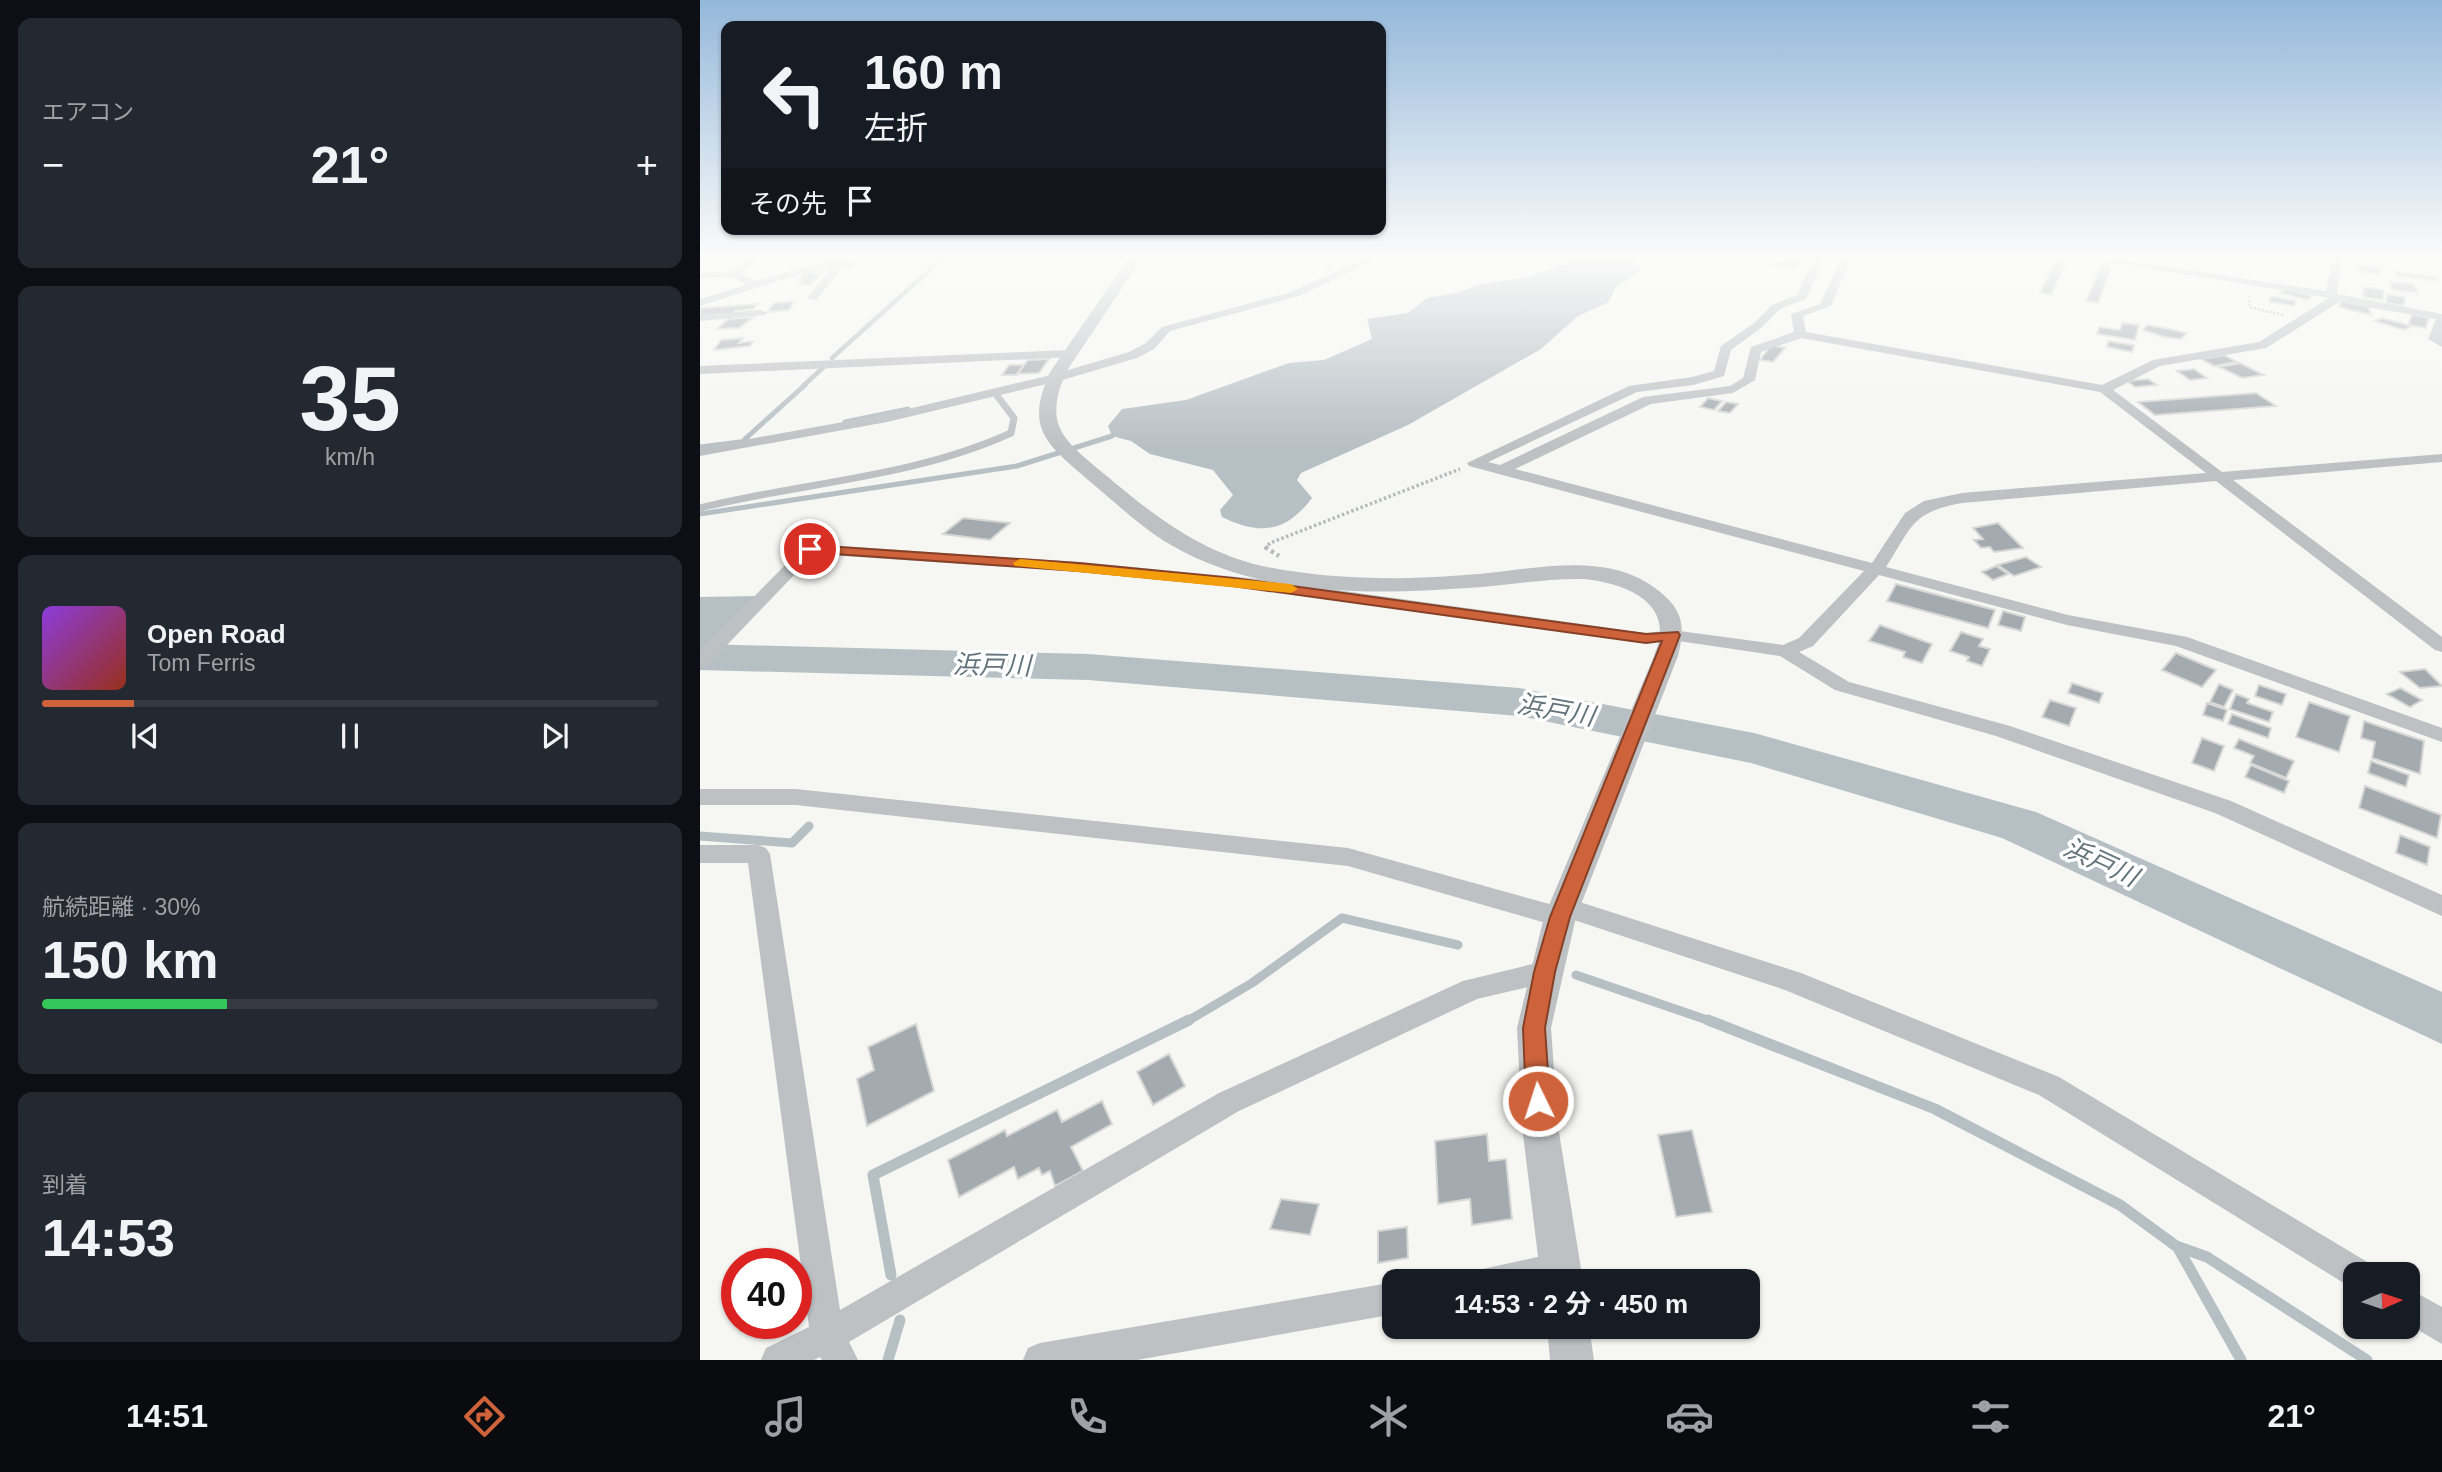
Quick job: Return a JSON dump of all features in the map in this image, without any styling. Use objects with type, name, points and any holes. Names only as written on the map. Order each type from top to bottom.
[{"type":"street","points":[[1092,321],[1055,378],[1046,413],[1058,441],[1147,520],[1191,548],[1236,564],[1277,573],[1351,583],[1397,584],[1565,573],[1605,575],[1640,586],[1664,608],[1669,646],[1562,912],[1545,972],[1534,1028],[1535,1075],[1560,1269]]},
{"type":"street","points":[[700,452],[887,418],[1055,378],[1133,355],[1150,346],[1166,330],[1197,321]]},
{"type":"street","points":[[1474,463],[1634,389],[1711,377],[1720,373],[1725,349],[1761,321]]},
{"type":"street","points":[[1800,321],[1800,334]]},
{"type":"street","points":[[2104,389],[2157,363],[2262,345],[2300,321]]},
{"type":"street","points":[[2440,321],[2434,339],[2442,343]]},
{"type":"street","points":[[1502,470],[1648,400],[1720,392],[1741,386],[1751,374],[1755,350],[1800,334],[2104,389],[2442,646]]},
{"type":"street","points":[[700,370],[1070,354]]},
{"type":"street","points":[[1792,656],[1877,568],[1911,516],[1929,504],[1962,498],[2442,458]]},
{"type":"street","points":[[1474,463],[2067,620],[2180,641],[2442,735]]},
{"type":"street","points":[[700,662],[810,549],[1079,567],[1231,582],[1646,638],[1669,646],[1792,656],[1842,686],[2003,731],[2134,774],[2245,817],[2442,906]]},
{"type":"street","points":[[700,797],[796,797],[1348,856],[1562,912],[1792,981],[2049,1086],[2343,1265]]},
{"type":"street","points":[[700,854],[758,854],[834,1348]]},
{"type":"street","points":[[778,1360],[834,1348],[1229,1102],[1472,989],[1545,972]]},
{"type":"street","points":[[1040,1360],[1382,1300]]},
{"type":"street","points":[[2420,1312],[2442,1327]]},
{"type":"street","points":[[1570,1339],[1573,1360]]},
{"type":"lane","points":[[700,508],[733,498],[876,477],[982,448],[1011,433],[1014,418],[995,393]]},
{"type":"path","points":[[2282,321],[2282,326],[2288,330]]},
{"type":"path","points":[[1277,573],[1281,565],[1279,556],[1264,548],[1270,543],[1474,463]]},
{"type":"shaded area","points":[[1368,321],[1572,321],[1541,349],[1408,425],[1301,473],[1297,480],[1312,498],[1292,518],[1272,527],[1249,527],[1222,517],[1220,510],[1233,495],[1213,470],[1150,454],[1131,441],[1112,436],[1108,426],[1122,409],[1186,400],[1289,363],[1324,360],[1372,339]]},
{"type":"shaded area","points":[[759,596],[700,657],[700,597]]},
{"type":"building","points":[[725,321],[748,321],[739,328],[717,329]]},
{"type":"building","points":[[2376,321],[2395,321],[2412,326],[2404,330]]},
{"type":"building","points":[[2409,321],[2428,321],[2426,328],[2408,325]]},
{"type":"building","points":[[2122,323],[2139,325],[2135,340],[2097,334],[2099,327],[2120,330]]},
{"type":"building","points":[[2147,325],[2187,333],[2181,339],[2164,337],[2143,330]]},
{"type":"building","points":[[743,338],[739,343],[753,341],[750,346],[714,350],[721,340]]},
{"type":"building","points":[[2108,341],[2134,345],[2132,352],[2107,347]]},
{"type":"building","points":[[1771,345],[1785,348],[1773,362],[1760,360]]},
{"type":"building","points":[[2224,355],[2237,362],[2214,366],[2201,359]]},
{"type":"building","points":[[1049,359],[1039,373],[1017,374],[1028,360]]},
{"type":"building","points":[[2240,363],[2264,375],[2242,378],[2219,367]]},
{"type":"building","points":[[1009,365],[1024,365],[1017,375],[1002,375]]},
{"type":"building","points":[[2194,369],[2207,378],[2190,380],[2177,371]]},
{"type":"building","points":[[2148,379],[2157,385],[2135,387],[2127,381]]},
{"type":"building","points":[[2256,393],[2276,406],[2155,415],[2138,402]]},
{"type":"building","points":[[1708,398],[1722,401],[1714,410],[1700,407]]},
{"type":"building","points":[[1726,402],[1738,404],[1730,413],[1718,411]]},
{"type":"building","points":[[963,518],[1010,523],[990,540],[943,534]]},
{"type":"building","points":[[1998,523],[2023,548],[1994,552],[1990,547],[1981,548],[1974,540],[1983,539],[1973,528]]},
{"type":"building","points":[[2026,557],[2041,567],[2014,576],[1998,565]]},
{"type":"building","points":[[1996,566],[2008,574],[1993,580],[1982,572]]},
{"type":"building","points":[[1896,584],[1995,610],[1988,628],[1887,601]]},
{"type":"building","points":[[2003,611],[2025,617],[2021,631],[1998,625]]},
{"type":"building","points":[[1880,625],[1932,644],[1922,663],[1903,657],[1905,652],[1869,641]]},
{"type":"building","points":[[1961,632],[1983,639],[1979,646],[1990,649],[1982,666],[1967,661],[1969,657],[1950,651]]},
{"type":"building","points":[[2176,653],[2216,670],[2202,687],[2162,670]]},
{"type":"building","points":[[2425,669],[2442,686],[2420,688],[2400,672]]},
{"type":"building","points":[[2072,683],[2103,693],[2099,703],[2068,693]]},
{"type":"building","points":[[2219,684],[2233,690],[2224,707],[2210,702]]},
{"type":"building","points":[[2259,685],[2286,694],[2282,705],[2255,696]]},
{"type":"building","points":[[2400,688],[2422,700],[2410,707],[2387,694]]},
{"type":"building","points":[[2236,694],[2249,699],[2247,703],[2273,712],[2269,722],[2230,709]]},
{"type":"building","points":[[2050,700],[2076,708],[2069,726],[2042,717]]},
{"type":"building","points":[[2309,702],[2350,716],[2339,752],[2296,737]]},
{"type":"building","points":[[2207,703],[2227,710],[2223,721],[2203,715]]},
{"type":"building","points":[[2232,714],[2271,728],[2268,738],[2228,724]]},
{"type":"building","points":[[2364,721],[2424,741],[2420,774],[2372,758],[2375,742],[2361,738]]},
{"type":"building","points":[[2202,738],[2224,746],[2214,771],[2192,763]]},
{"type":"building","points":[[2239,739],[2294,761],[2286,778],[2250,763],[2254,756],[2234,748]]},
{"type":"building","points":[[2371,761],[2409,775],[2406,787],[2368,773]]},
{"type":"building","points":[[2251,765],[2289,781],[2284,793],[2245,777]]},
{"type":"building","points":[[2365,786],[2441,815],[2437,838],[2359,808]]},
{"type":"building","points":[[2400,835],[2430,847],[2427,865],[2396,853]]},
{"type":"building","points":[[916,1024],[934,1091],[867,1126],[857,1079],[874,1070],[868,1047]]},
{"type":"building","points":[[1169,1054],[1185,1086],[1153,1105],[1137,1072]]},
{"type":"building","points":[[1102,1101],[1112,1124],[1071,1147],[1083,1171],[1055,1186],[1050,1171],[1042,1175],[1039,1168],[1018,1179],[1014,1167],[959,1197],[948,1160],[1005,1130],[1007,1136],[1057,1110],[1062,1122]]},
{"type":"building","points":[[1692,1130],[1712,1212],[1676,1217],[1658,1135]]},
{"type":"building","points":[[1487,1134],[1489,1161],[1506,1159],[1512,1219],[1472,1225],[1470,1199],[1438,1204],[1435,1141]]},
{"type":"building","points":[[1281,1199],[1319,1204],[1310,1235],[1270,1229]]},
{"type":"building","points":[[1407,1227],[1408,1258],[1378,1263],[1378,1231]]},
{"type":"waterway","points":[[832,358],[873,321]]},
{"type":"waterway","points":[[803,386],[826,365]]},
{"type":"waterway","points":[[745,439],[805,385]]},
{"type":"waterway","points":[[845,422],[908,409]]},
{"type":"waterway","points":[[700,514],[1017,466],[1112,436]]},
{"type":"waterway","points":[[700,447],[748,441]]},
{"type":"waterway","name":"浜戸川","points":[[700,657],[1088,667],[1519,702],[1754,748],[2019,825],[2442,1019]]},
{"type":"waterway","points":[[700,836],[792,843],[809,826]]},
{"type":"waterway","points":[[1186,1022],[1252,983],[1342,918],[1458,945]]},
{"type":"waterway","points":[[1576,975],[1713,1022]]},
{"type":"waterway","points":[[891,1275],[873,1175],[1189,1020]]},
{"type":"waterway","points":[[1708,1020],[1935,1109],[2120,1205],[2177,1246]]},
{"type":"waterway","points":[[2177,1246],[2207,1257],[2367,1360]]},
{"type":"waterway","points":[[2177,1246],[2241,1360]]},
{"type":"waterway","points":[[888,1360],[900,1320]]},
{"type":"slow traffic","points":[[1020,563],[1291,589]]},
{"type":"route","points":[[810,549],[1079,567],[1258,584],[1646,638],[1672,635],[1560,917],[1534,1028],[1538,1101]]}]
